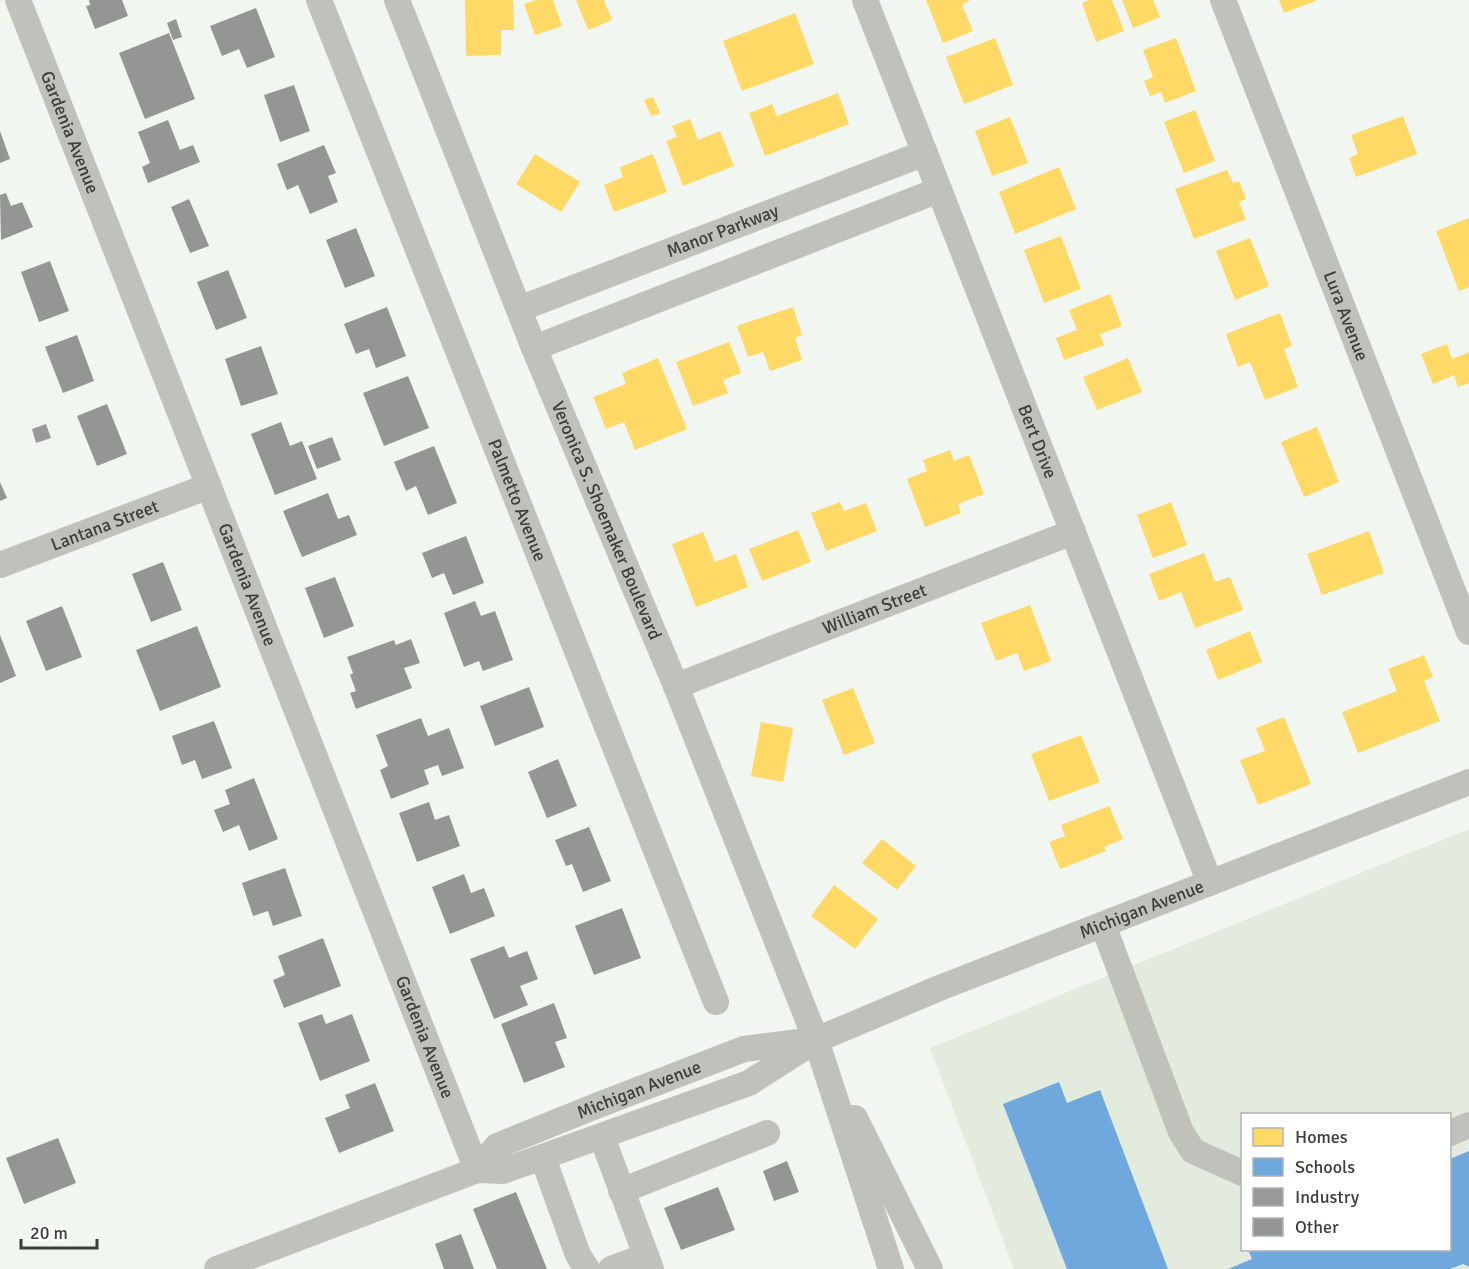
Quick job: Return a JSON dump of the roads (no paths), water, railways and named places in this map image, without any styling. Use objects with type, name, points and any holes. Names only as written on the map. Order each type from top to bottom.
[{"type":"street","name":"Gardenia Avenue","points":[[18,0],[477,1170]]},
{"type":"street","name":"Palmetto Avenue","points":[[319,0],[716,1002]]},
{"type":"street","name":"Veronica S. Shoemaker Boulevard","points":[[397,0],[534,348],[676,686],[816,1040],[891,1269]]},
{"type":"street","name":"Bert Drive","points":[[865,0],[1210,883]]},
{"type":"street","name":"Lura Avenue","points":[[1223,0],[1469,632]]},
{"type":"street","name":"Manor Parkway","points":[[519,309],[925,153]]},
{"type":"street","points":[[534,348],[939,190]]},
{"type":"street","name":"Lantana Street","points":[[0,565],[209,486]]},
{"type":"street","name":"William Street","points":[[676,686],[1073,532]]},
{"type":"street","name":"Michigan Avenue","points":[[219,1269],[477,1170],[503,1171],[749,1083],[816,1040],[942,987],[1469,782]]},
{"type":"street","points":[[1103,925],[1181,1132],[1193,1151],[1241,1173]]},
{"type":"street","name":"Veronica S. Shoemaker Boulevard","points":[[816,1040],[930,1269]]},
{"type":"street","name":"Michigan Avenue","points":[[477,1170],[497,1146],[723,1057],[744,1049],[816,1040]]},
{"type":"street","points":[[1451,1132],[1469,1125]]},
{"type":"street","points":[[621,1191],[767,1133]]},
{"type":"street","points":[[602,1137],[648,1262],[611,1269]]},
{"type":"street","points":[[543,1158],[578,1255],[587,1269]]}]
